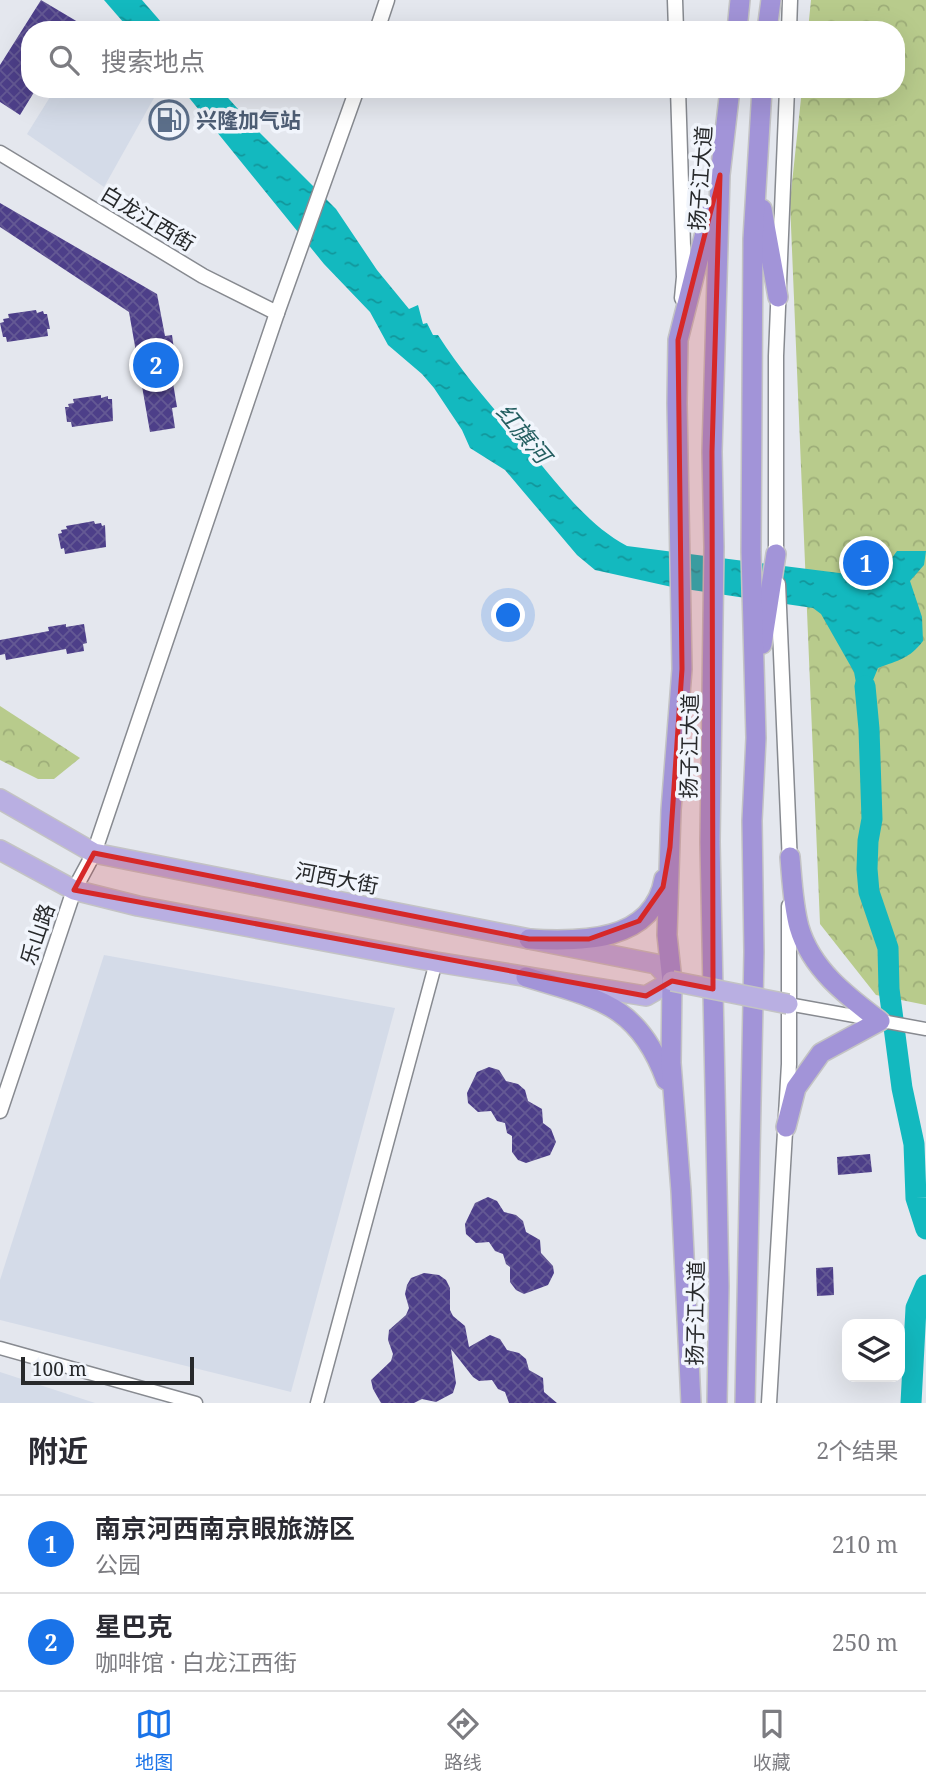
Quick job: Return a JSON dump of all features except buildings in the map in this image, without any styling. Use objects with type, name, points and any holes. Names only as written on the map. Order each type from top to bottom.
[{"type":"highway","points":[[738,21],[740,0]]},
{"type":"highway","points":[[768,21],[771,0]]},
{"type":"highway","name":"扬子江大道","points":[[717,1403],[719,1286],[710,842],[714,547],[712,452],[720,175],[729,98]]},
{"type":"highway","points":[[762,98],[753,239],[751,552],[766,611]]},
{"type":"highway","points":[[691,1403],[681,1191],[671,1063],[672,981],[667,935],[682,669],[678,340],[720,175]]},
{"type":"highway","points":[[757,186],[772,253],[778,297]]},
{"type":"highway","points":[[746,1403],[754,951],[752,821],[756,738],[755,686],[776,554]]},
{"type":"highway","points":[[528,939],[589,939],[623,930],[639,921],[649,911],[663,887],[670,846]]},
{"type":"highway","points":[[786,1127],[796,1088],[821,1053],[880,1021],[845,995],[809,951],[799,928],[790,857]]},
{"type":"highway","points":[[526,977],[602,1001],[626,1016],[659,1059],[674,1108]]},
{"type":"main road","name":"河西大街","points":[[0,799],[93,853],[656,964],[672,981],[788,1004]]},
{"type":"main road","points":[[0,850],[74,890],[138,906],[436,962],[646,996],[672,981]]},
{"type":"street","points":[[380,21],[387,0]]},
{"type":"street","points":[[676,0],[676,21]]},
{"type":"street","points":[[789,21],[790,0]]},
{"type":"street","name":"乐山路","points":[[0,1111],[74,890],[93,853],[277,313],[354,98]]},
{"type":"street","points":[[678,98],[684,276],[678,340]]},
{"type":"street","points":[[776,554],[778,297],[787,98]]},
{"type":"street","name":"白龙江西街","points":[[0,153],[203,276],[277,313]]},
{"type":"street","points":[[766,611],[790,857],[789,1064],[769,1403]]},
{"type":"street","points":[[317,1403],[436,962]]},
{"type":"street","name":"河西大街","points":[[788,1004],[926,1029]]},
{"type":"street","points":[[0,1348],[196,1403]]},
{"type":"highlighted area","points":[[720,175],[712,452],[713,989],[672,981],[646,996],[74,890],[94,853],[529,939],[589,939],[639,921],[663,887],[670,847],[682,669],[678,340]]},
{"type":"shaded area","points":[[49,98],[154,98],[104,187],[27,134]]},
{"type":"shaded area","points":[[104,955],[395,1008],[291,1392],[0,1320],[0,1280]]},
{"type":"shaded area","points":[[0,1372],[95,1403],[0,1403]]},
{"type":"green space","points":[[811,0],[926,0],[926,1005],[876,995],[820,924],[790,202],[801,98],[905,98],[905,21],[809,21]]},
{"type":"green space","points":[[0,706],[80,758],[54,779],[38,779],[0,760]]},
{"type":"water","points":[[104,0],[142,0],[160,21],[122,21]]},
{"type":"water","points":[[189,98],[228,98],[336,209],[377,270],[409,309],[418,305],[423,324],[427,323],[433,335],[438,335],[459,365],[573,502],[612,537],[627,546],[863,576],[883,567],[897,551],[926,551],[924,565],[910,581],[922,617],[923,641],[898,661],[878,668],[871,685],[872,712],[861,710],[854,672],[821,614],[813,608],[672,587],[595,570],[577,555],[505,470],[470,448],[462,430],[434,388],[388,345],[370,312],[324,264]]},
{"type":"waterway","points":[[865,686],[872,819],[868,841],[869,892],[888,948],[889,989],[902,1088],[914,1144],[916,1198],[926,1229]]},
{"type":"waterway","points":[[911,1403],[916,1308],[926,1285]]},
{"type":"place","name":"兴隆加气站","points":[[169,120]]},
{"type":"place","name":"星巴克","points":[[156,365]]},
{"type":"place","name":"南京河西南京眼旅游区","points":[[866,563]]},
{"type":"water label","name":"红旗河","points":[[524,433]]}]
